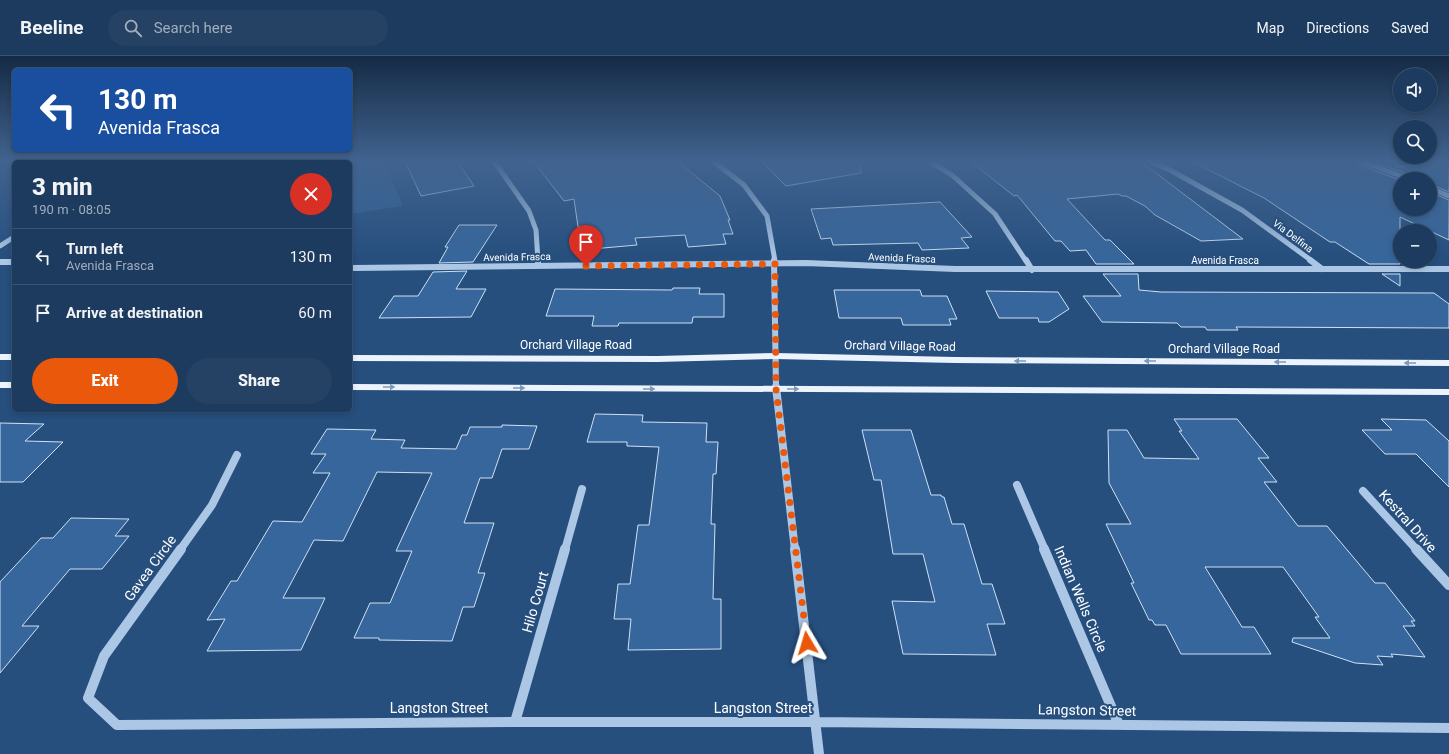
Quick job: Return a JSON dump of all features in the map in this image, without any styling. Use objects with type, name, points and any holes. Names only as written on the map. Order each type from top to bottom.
[{"type":"main road","name":"Orchard Village Road","points":[[352,358],[658,359],[775,356],[955,360],[1449,363]]},
{"type":"main road","points":[[0,357],[12,357]]},
{"type":"main road","points":[[0,385],[12,385]]},
{"type":"main road","points":[[352,387],[1449,392]]},
{"type":"street","points":[[517,194],[529,211],[536,230],[538,266]]},
{"type":"street","points":[[750,194],[767,216],[775,264],[776,389],[819,754]]},
{"type":"street","points":[[972,194],[995,214],[1032,270]]},
{"type":"street","name":"Via Delfina","points":[[1212,194],[1242,210],[1322,269]]},
{"type":"street","points":[[0,246],[12,239]]},
{"type":"street","points":[[0,262],[12,262]]},
{"type":"street","name":"Avenida Frasca","points":[[353,268],[775,264],[1032,270],[1449,268]]},
{"type":"street","name":"Gavea Circle","points":[[88,698],[104,656],[212,506],[237,455]]},
{"type":"street","name":"Indian Wells Circle","points":[[1017,485],[1119,725]]},
{"type":"street","name":"Hilo Court","points":[[515,722],[582,489]]},
{"type":"street","name":"Kestral Drive","points":[[1363,491],[1449,585]]},
{"type":"street","name":"Langston Street","points":[[88,698],[117,725],[515,722],[816,722],[1449,728]]},
{"type":"shaded area","points":[[352,194],[398,194],[403,206],[352,214]]},
{"type":"building","points":[[420,194],[434,194],[421,196]]},
{"type":"building","points":[[558,194],[717,194],[720,196],[730,220],[728,220],[733,234],[723,234],[726,244],[688,247],[685,235],[635,238],[637,245],[592,249],[591,243],[585,244],[583,227],[578,227],[574,199],[564,201]]},
{"type":"building","points":[[1011,194],[1183,194],[1243,239],[1201,241],[1155,215],[1145,206],[1126,196],[1118,194],[1067,199],[1105,240],[1110,240],[1134,264],[1096,264],[1086,250],[1070,251],[1061,241],[1055,241],[1017,195],[1014,196]]},
{"type":"building","points":[[1255,194],[1393,194],[1393,216],[1437,216],[1437,195],[1449,200],[1449,240],[1437,234],[1437,224],[1415,224],[1400,217],[1400,224],[1393,224],[1393,264],[1369,264],[1335,242],[1330,242]]},
{"type":"building","points":[[940,202],[972,237],[961,238],[969,248],[922,250],[918,243],[833,245],[831,238],[821,239],[811,209]]},
{"type":"building","points":[[459,225],[497,225],[473,262],[439,263],[448,247],[445,247]]},
{"type":"building","points":[[467,271],[456,289],[486,289],[471,317],[379,318],[394,296],[418,296],[433,272]]},
{"type":"building","points":[[1103,274],[1138,274],[1139,290],[1161,292],[1434,293],[1449,304],[1449,328],[1236,327],[1238,330],[1207,330],[1205,327],[1181,327],[1177,323],[1102,322],[1083,296],[1121,296]]},
{"type":"building","points":[[1382,274],[1400,274],[1400,286]]},
{"type":"building","points":[[673,288],[700,288],[699,294],[724,294],[724,317],[693,317],[692,323],[619,323],[618,326],[592,326],[594,316],[546,316],[555,289],[672,290]]},
{"type":"building","points":[[834,290],[920,290],[922,296],[947,296],[957,319],[949,319],[951,325],[903,325],[901,318],[839,318]]},
{"type":"building","points":[[986,291],[1058,292],[1069,309],[1049,322],[1039,322],[1038,318],[999,318]]},
{"type":"building","points":[[595,414],[643,415],[642,422],[707,423],[706,442],[718,442],[716,474],[713,474],[711,524],[715,524],[713,599],[721,599],[721,649],[628,650],[631,619],[614,619],[618,584],[630,584],[638,525],[649,525],[659,447],[627,446],[627,442],[587,442]]},
{"type":"building","points":[[1174,419],[1237,419],[1269,458],[1258,458],[1277,482],[1264,482],[1298,526],[1327,526],[1375,583],[1385,583],[1415,621],[1411,621],[1415,626],[1403,626],[1425,657],[1391,654],[1393,657],[1377,656],[1383,665],[1355,663],[1292,642],[1293,638],[1330,638],[1315,617],[1319,617],[1283,567],[1205,567],[1242,627],[1254,627],[1271,654],[1181,654],[1166,625],[1155,625],[1152,620],[1149,620],[1131,583],[1134,583],[1106,524],[1131,524],[1109,483],[1108,430],[1127,430],[1144,458],[1199,459],[1179,431],[1182,431]]},
{"type":"building","points":[[1381,419],[1426,420],[1449,441],[1449,487],[1416,454],[1385,454],[1362,430],[1392,430]]},
{"type":"building","points":[[0,423],[44,424],[25,441],[63,442],[23,482],[0,482]]},
{"type":"building","points":[[502,425],[537,426],[529,449],[502,449],[492,478],[480,478],[464,523],[494,523],[478,573],[485,573],[474,607],[463,607],[452,641],[379,640],[379,638],[354,638],[370,603],[390,603],[412,551],[396,551],[432,473],[377,472],[343,541],[314,540],[283,598],[325,598],[301,650],[207,651],[225,619],[207,620],[231,581],[237,581],[273,521],[302,522],[330,473],[313,473],[326,454],[311,454],[327,429],[376,430],[371,439],[405,440],[401,448],[456,449],[462,435],[467,435],[470,427],[502,427]]},
{"type":"building","points":[[862,430],[911,430],[931,495],[941,495],[944,497],[952,524],[964,524],[982,584],[992,584],[1005,624],[987,624],[996,655],[903,654],[892,601],[935,602],[923,554],[893,554],[881,480],[874,480]]},
{"type":"building","points":[[71,518],[129,519],[115,536],[129,536],[102,569],[70,569],[22,626],[39,626],[0,673],[0,582],[41,538],[53,538]]},
{"type":"route","points":[[586,266],[775,264],[776,389],[807,643]]}]
